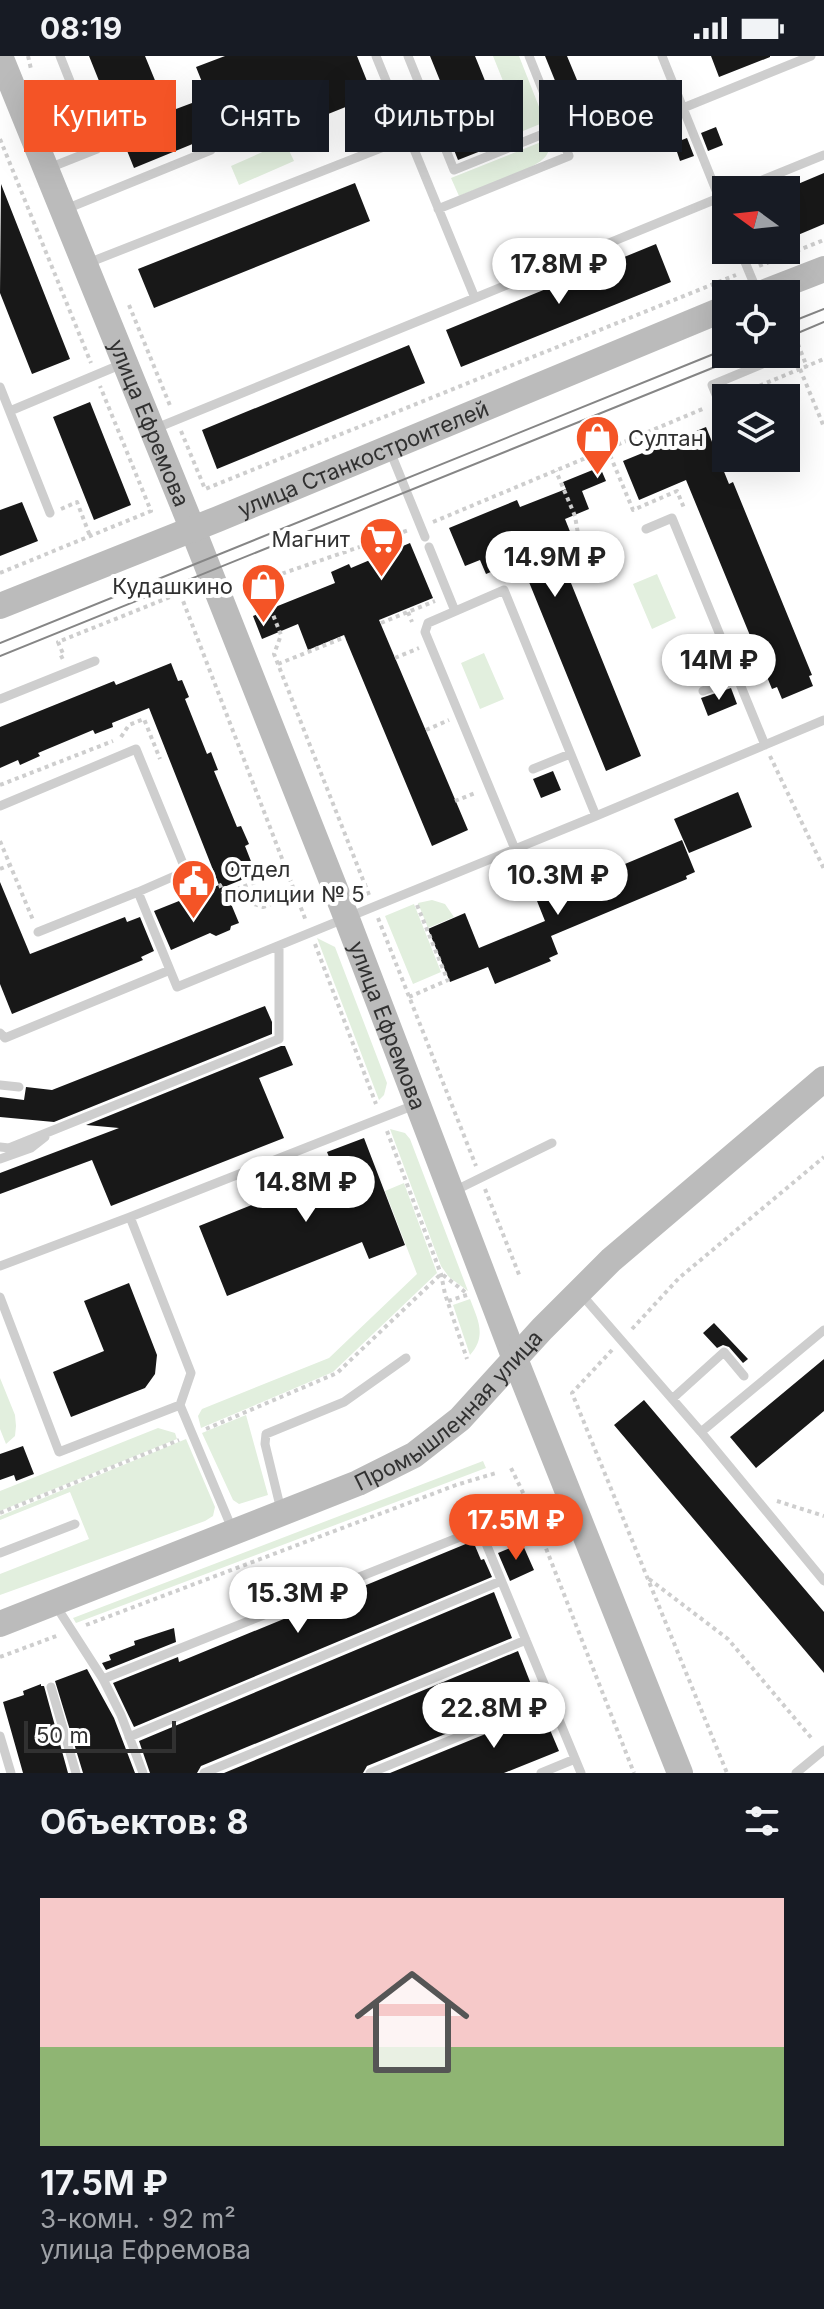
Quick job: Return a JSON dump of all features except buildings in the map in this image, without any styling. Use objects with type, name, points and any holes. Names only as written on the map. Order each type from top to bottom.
[{"type":"street","name":"улица Ефремова","points":[[0,56],[193,530],[347,919],[515,1359],[680,1773]]},
{"type":"street","points":[[795,280],[824,269]]},
{"type":"street","name":"улица Станкостроителей","points":[[0,606],[193,530],[712,314]]},
{"type":"street","name":"Промышленная улица","points":[[0,1624],[358,1483],[414,1455],[460,1419],[579,1291],[645,1230],[824,1079]]},
{"type":"lane","points":[[46,169],[97,149],[60,56]]},
{"type":"lane","points":[[376,56],[386,80]]},
{"type":"lane","points":[[408,56],[454,170],[539,136]]},
{"type":"lane","points":[[529,56],[539,81]]},
{"type":"lane","points":[[662,56],[713,176]]},
{"type":"lane","points":[[683,108],[811,56]]},
{"type":"lane","points":[[63,210],[206,152]]},
{"type":"lane","points":[[85,264],[371,152]]},
{"type":"lane","points":[[415,152],[475,298]]},
{"type":"lane","points":[[438,209],[569,156],[567,152]]},
{"type":"lane","points":[[772,176],[824,155]]},
{"type":"lane","points":[[152,430],[712,200]]},
{"type":"lane","points":[[746,264],[753,280]]},
{"type":"lane","points":[[10,411],[125,363]]},
{"type":"lane","points":[[714,384],[753,368]]},
{"type":"lane","points":[[0,387],[50,513]]},
{"type":"lane","points":[[389,449],[455,611]]},
{"type":"lane","points":[[646,529],[672,518],[765,745]]},
{"type":"lane","points":[[515,849],[425,632],[428,623],[504,590],[596,816]]},
{"type":"lane","points":[[0,699],[95,661]]},
{"type":"lane","points":[[703,691],[737,677]]},
{"type":"lane","points":[[138,892],[177,987],[824,720]]},
{"type":"lane","points":[[0,806],[136,749],[186,871],[38,932]]},
{"type":"lane","points":[[533,769],[570,754]]},
{"type":"lane","points":[[0,1147],[9,1148],[279,1039],[279,946]]},
{"type":"lane","points":[[0,1033],[5,1038],[170,970]]},
{"type":"lane","points":[[0,1085],[19,1087]]},
{"type":"lane","points":[[0,1266],[417,1103]]},
{"type":"lane","points":[[0,1159],[31,1148],[54,1130]]},
{"type":"lane","points":[[451,1193],[552,1143]]},
{"type":"lane","points":[[130,1217],[191,1373],[180,1405],[234,1533]]},
{"type":"lane","points":[[579,1291],[824,1581]]},
{"type":"lane","points":[[0,1297],[59,1452],[180,1405]]},
{"type":"lane","points":[[701,1432],[824,1330]]},
{"type":"lane","points":[[672,1399],[724,1352],[744,1376]]},
{"type":"lane","points":[[282,1513],[265,1444],[266,1434],[344,1402],[406,1358]]},
{"type":"lane","points":[[0,1553],[75,1524]]},
{"type":"lane","points":[[103,1679],[480,1529],[581,1773]]},
{"type":"lane","points":[[129,1737],[501,1581]]},
{"type":"lane","points":[[54,1603],[103,1679],[143,1773]]},
{"type":"lane","points":[[204,1773],[526,1640]]},
{"type":"lane","points":[[51,1687],[76,1773]]},
{"type":"lane","points":[[370,1773],[551,1699]]},
{"type":"lane","points":[[0,1736],[11,1773]]},
{"type":"lane","points":[[796,1773],[823,1751]]},
{"type":"lane","points":[[541,1773],[575,1759]]},
{"type":"path","points":[[0,139],[151,511],[0,573]]},
{"type":"path","points":[[205,489],[824,240]]},
{"type":"path","points":[[800,349],[807,367]]},
{"type":"path","points":[[764,384],[824,359]]},
{"type":"path","points":[[800,369],[824,427]]},
{"type":"path","points":[[520,1277],[274,654],[281,635],[268,602],[250,598],[246,586],[420,527],[712,406]]},
{"type":"path","points":[[607,448],[633,510],[677,491]]},
{"type":"path","points":[[504,590],[523,562],[579,540],[575,516],[556,471]]},
{"type":"path","points":[[50,513],[77,502],[90,536]]},
{"type":"path","points":[[51,661],[64,656],[58,642],[180,593]]},
{"type":"path","points":[[381,623],[449,596]]},
{"type":"path","points":[[408,612],[413,624]]},
{"type":"path","points":[[278,664],[345,637]]},
{"type":"path","points":[[395,658],[422,647]]},
{"type":"path","points":[[426,730],[452,719]]},
{"type":"path","points":[[765,745],[824,869]]},
{"type":"path","points":[[455,801],[481,790]]},
{"type":"path","points":[[0,841],[38,932]]},
{"type":"path","points":[[0,869],[10,865]]},
{"type":"path","points":[[224,894],[287,870]]},
{"type":"path","points":[[196,875],[220,885],[224,894],[263,907],[297,895]]},
{"type":"path","points":[[409,997],[448,979],[411,892]]},
{"type":"path","points":[[727,1773],[572,1393],[679,1278],[824,1157]]},
{"type":"path","points":[[441,1274],[467,1295],[448,1301]]},
{"type":"path","points":[[441,1274],[467,1359]]},
{"type":"path","points":[[0,1513],[337,1373],[441,1274]]},
{"type":"path","points":[[511,1468],[529,1505],[634,1773]]},
{"type":"path","points":[[0,1657],[456,1485],[496,1473]]},
{"type":"path","points":[[751,1493],[824,1516]]},
{"type":"path","points":[[647,1578],[728,1639],[823,1751]]},
{"type":"green space","points":[[493,56],[519,56],[539,107],[539,124],[523,131],[523,80],[503,80]]},
{"type":"green space","points":[[539,143],[539,152],[548,152],[540,161],[519,173],[459,196],[451,178],[523,152],[523,149]]},
{"type":"green space","points":[[262,152],[290,152],[294,161],[239,185],[231,166]]},
{"type":"green space","points":[[657,574],[676,618],[652,629],[633,584]]},
{"type":"green space","points":[[484,653],[504,699],[480,709],[461,663]]},
{"type":"green space","points":[[432,900],[445,904],[454,917],[428,928],[418,903]]},
{"type":"green space","points":[[414,904],[441,972],[413,984],[385,916]]},
{"type":"green space","points":[[317,938],[335,947],[387,1083],[379,1100]]},
{"type":"green space","points":[[390,1129],[405,1133],[410,1139],[468,1291],[449,1277],[441,1266]]},
{"type":"green space","points":[[404,1183],[437,1273],[333,1372],[201,1428],[198,1416],[202,1409],[329,1358],[417,1274],[385,1191]]},
{"type":"green space","points":[[470,1299],[480,1334],[470,1355],[453,1305]]},
{"type":"green space","points":[[0,1378],[15,1415],[16,1426],[15,1436],[6,1444],[0,1429]]},
{"type":"green space","points":[[246,1415],[268,1495],[239,1504],[233,1500],[202,1433]]},
{"type":"green space","points":[[158,1428],[175,1433],[177,1439],[0,1511],[0,1491]]},
{"type":"green space","points":[[186,1439],[215,1507],[213,1516],[0,1595],[0,1574],[89,1539],[70,1492],[0,1520],[0,1516]]},
{"type":"green space","points":[[483,1461],[486,1468],[76,1623],[73,1618]]},
{"type":"tram line","points":[[800,318],[824,309]]},
{"type":"tram line","points":[[800,332],[824,322]]},
{"type":"tram line","points":[[0,643],[712,355]]},
{"type":"tram line","points":[[0,656],[712,368]]},
{"type":"place","name":"Султан","points":[[597,477]]},
{"type":"place","name":"Магнит","points":[[381,578]]},
{"type":"place","name":"Кудашкино","points":[[264,625]]},
{"type":"place","name":"Отдел полиции № 5","points":[[193,921]]}]
